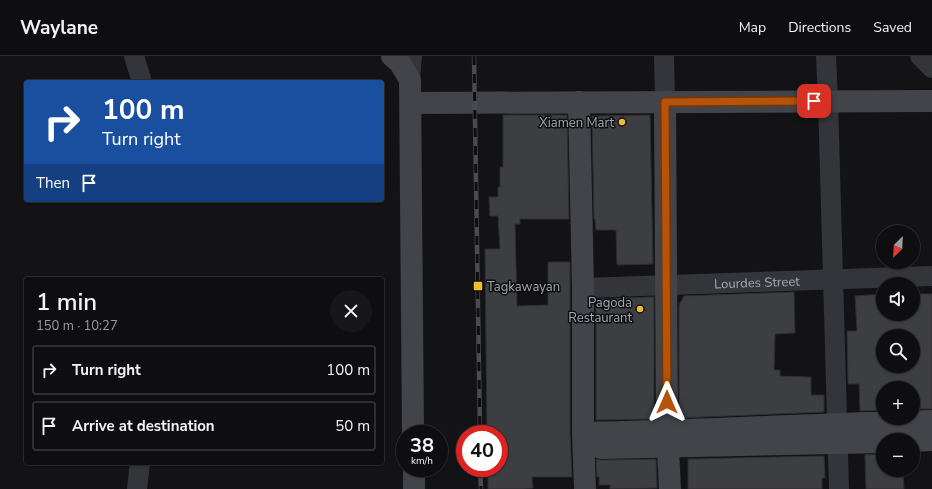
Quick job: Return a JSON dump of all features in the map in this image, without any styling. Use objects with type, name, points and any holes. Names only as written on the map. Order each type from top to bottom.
[{"type":"street","points":[[134,56],[141,80]]},
{"type":"street","points":[[392,56],[400,63],[410,80]]},
{"type":"street","points":[[412,56],[410,80],[413,425]]},
{"type":"street","points":[[664,56],[668,439],[670,489]]},
{"type":"street","points":[[826,56],[839,489]]},
{"type":"street","points":[[920,56],[932,68]]},
{"type":"street","points":[[411,103],[828,100],[932,101]]},
{"type":"street","points":[[579,102],[583,440],[585,489]]},
{"type":"street","name":"Lourdes Street","points":[[582,288],[932,276]]},
{"type":"street","points":[[583,440],[668,439],[902,431],[932,421]]},
{"type":"street","points":[[838,433],[876,441]]},
{"type":"street","points":[[920,441],[932,440]]},
{"type":"street","points":[[137,489],[140,465]]},
{"type":"street","points":[[414,477],[414,489]]},
{"type":"building","points":[[503,115],[567,115],[569,219],[520,219],[520,224],[515,224],[517,306],[548,305],[548,262],[570,262],[570,433],[572,477],[532,477],[533,488],[524,489],[488,489],[488,477],[508,477],[508,425],[487,425],[485,249],[500,249],[498,216],[490,216],[489,197],[498,197],[498,187],[500,187],[500,167],[503,167]]},
{"type":"building","points":[[650,115],[653,264],[617,265],[616,230],[596,230],[594,219],[592,116]]},
{"type":"building","points":[[794,292],[795,333],[775,334],[774,370],[780,370],[780,376],[811,377],[811,395],[824,395],[824,412],[679,418],[679,305],[684,296]]},
{"type":"building","points":[[876,294],[876,321],[920,321],[920,294],[932,294],[932,409],[920,409],[920,381],[876,381],[876,410],[860,411],[859,384],[848,384],[847,331],[857,331],[855,296]]},
{"type":"building","points":[[654,297],[654,419],[596,420],[596,299]]},
{"type":"building","points":[[876,454],[876,477],[903,477],[904,489],[866,489],[865,455]]},
{"type":"building","points":[[824,456],[825,478],[822,478],[822,489],[688,489],[688,459]]},
{"type":"building","points":[[596,459],[656,459],[657,488],[610,489],[610,485],[599,485]]},
{"type":"railway","points":[[474,56],[480,425]]},
{"type":"railway","points":[[480,477],[481,489]]},
{"type":"place","name":"Xiamen Mart","points":[[622,122]]},
{"type":"place","name":"Tagkawayan","points":[[478,286]]},
{"type":"place","name":"Pagoda Restaurant","points":[[640,309]]},
{"type":"route","points":[[667,402],[665,102],[814,101]]}]
